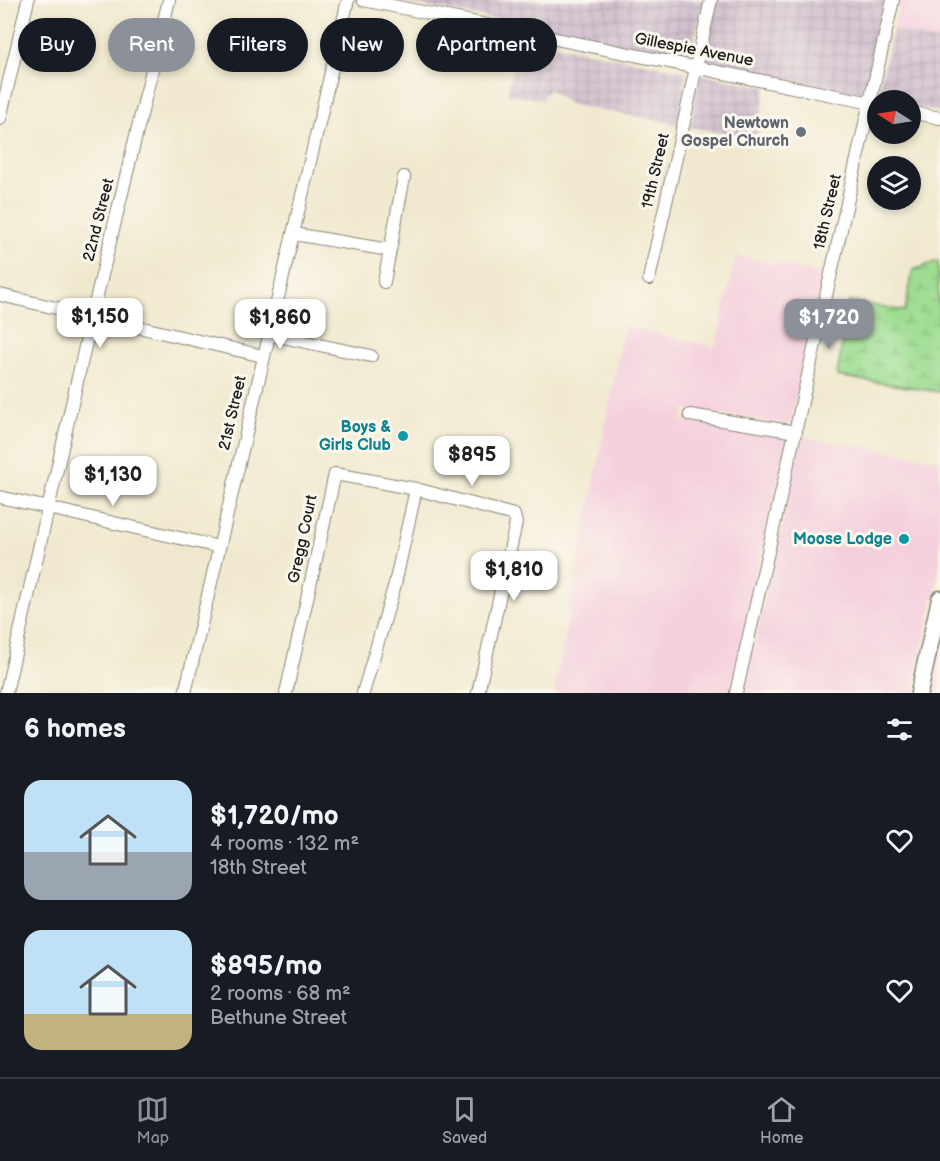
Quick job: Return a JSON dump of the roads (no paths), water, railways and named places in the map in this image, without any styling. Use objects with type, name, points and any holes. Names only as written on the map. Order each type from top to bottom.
[{"type":"street","points":[[0,119],[28,0]]},
{"type":"street","name":"22nd Street","points":[[6,693],[92,316],[169,0]]},
{"type":"street","name":"21st Street","points":[[185,693],[348,0]]},
{"type":"street","name":"Gillespie Avenue","points":[[363,0],[867,102]]},
{"type":"street","name":"19th Street","points":[[649,279],[694,68],[711,0]]},
{"type":"street","name":"18th Street","points":[[876,90],[893,0]]},
{"type":"street","points":[[921,114],[940,118]]},
{"type":"street","name":"18th Street","points":[[736,693],[867,133]]},
{"type":"street","points":[[384,282],[404,177]]},
{"type":"street","points":[[294,234],[389,250]]},
{"type":"street","points":[[0,295],[263,356]]},
{"type":"street","points":[[268,334],[371,356]]},
{"type":"street","points":[[690,415],[796,432]]},
{"type":"street","name":"Gregg Court","points":[[286,693],[335,474],[417,489]]},
{"type":"street","points":[[363,693],[395,584],[417,489],[514,515],[516,523],[478,693]]},
{"type":"street","points":[[0,497],[219,547]]},
{"type":"street","points":[[919,693],[940,599]]},
{"type":"place","name":"Newtown Gospel Church","points":[[801,132]]},
{"type":"place","name":"Boys & Girls Club","points":[[403,436]]},
{"type":"place","name":"Moose Lodge","points":[[904,539]]}]
